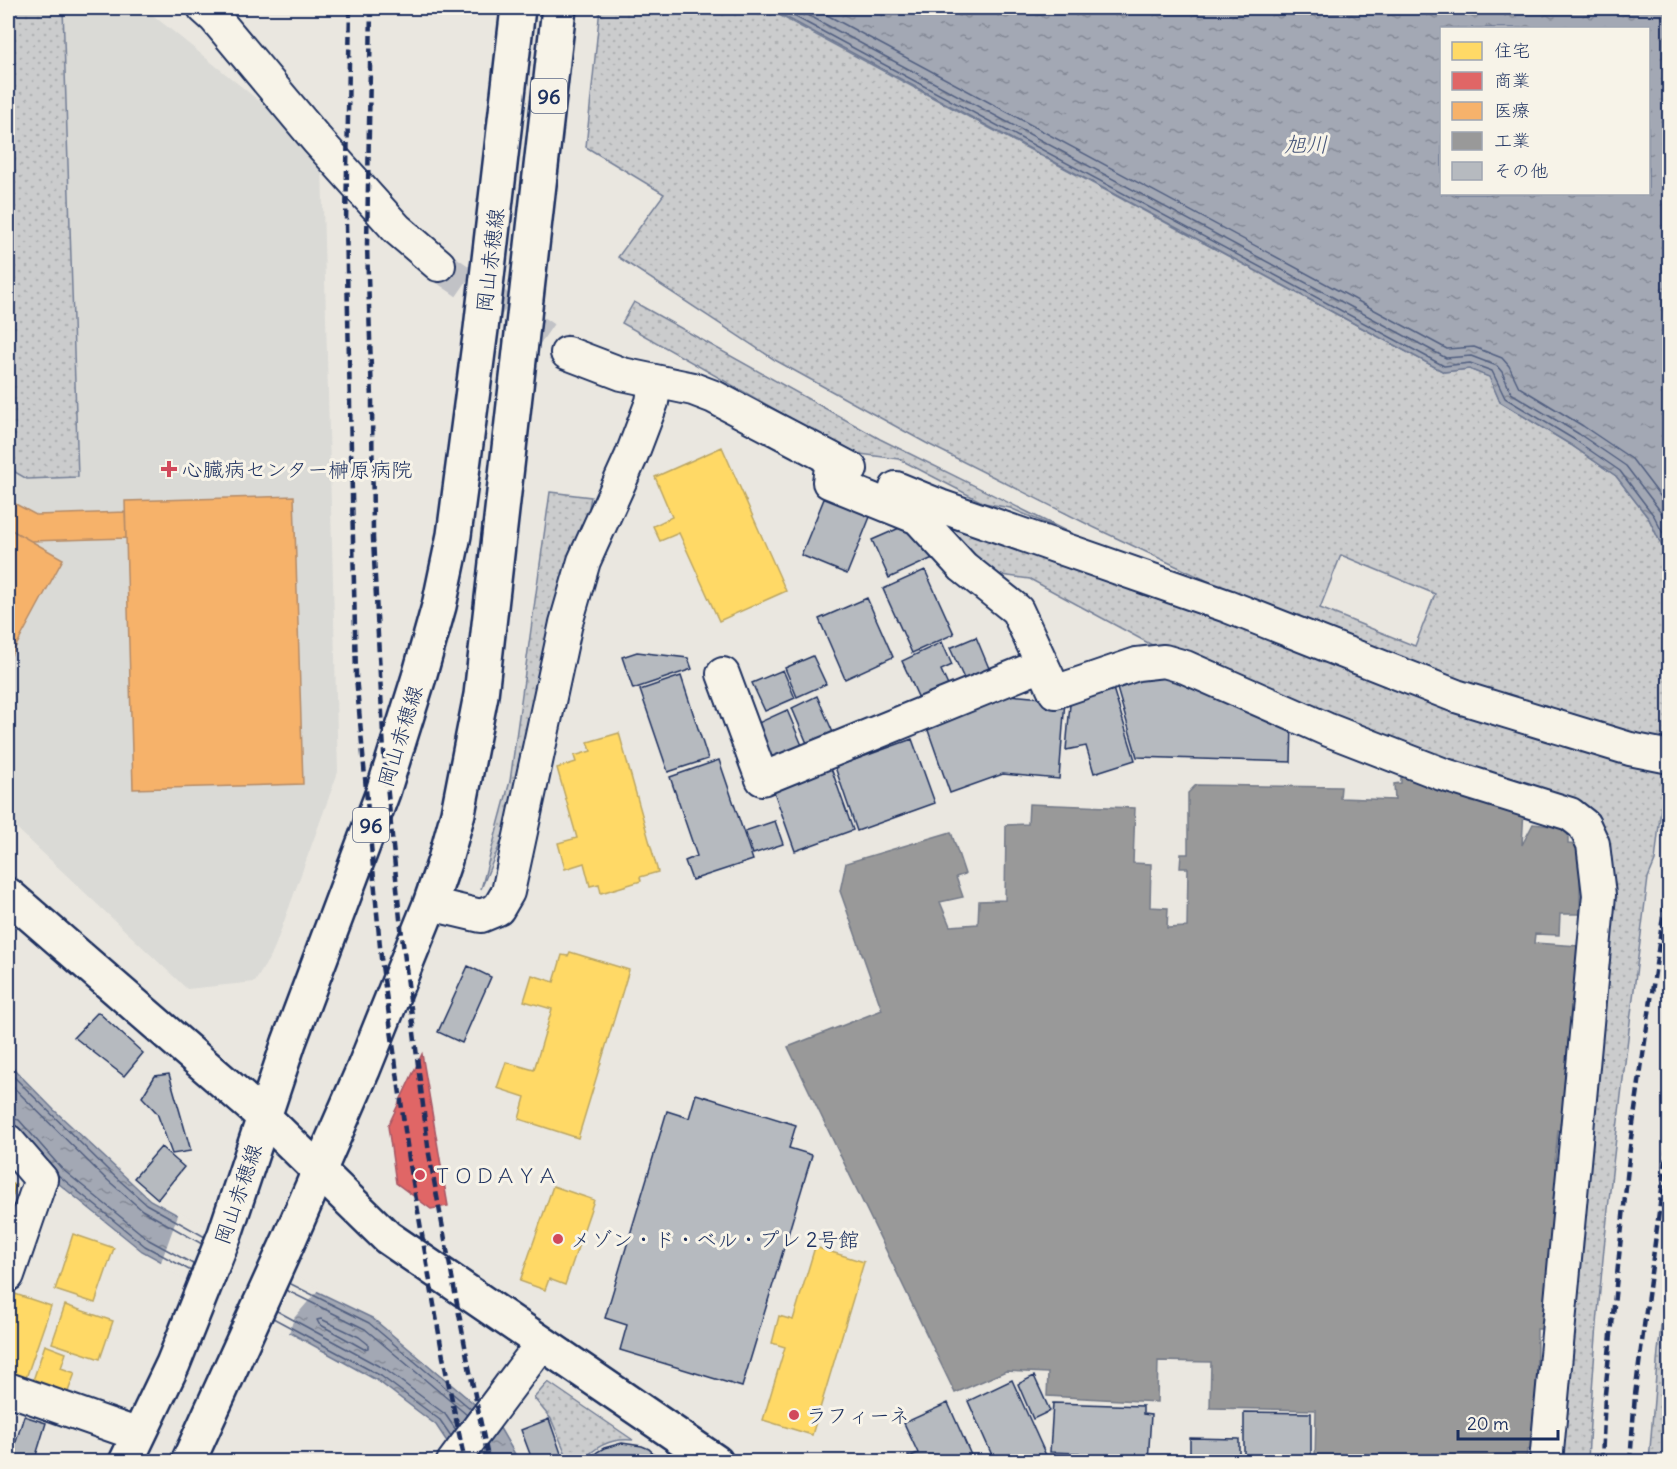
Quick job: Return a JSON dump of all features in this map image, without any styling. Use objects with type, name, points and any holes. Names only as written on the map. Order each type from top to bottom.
[{"type":"main road","name":"岡山赤穂線","points":[[132,1448],[173,1364],[225,1234],[289,1042],[383,792],[439,606],[454,536],[502,159],[518,8]]},
{"type":"main road","name":"岡山赤穂線","points":[[188,1461],[359,1079],[430,904],[458,813],[481,695],[559,8]]},
{"type":"main road","points":[[8,895],[264,1117],[387,1237],[716,1461]]},
{"type":"street","points":[[204,8],[397,229],[439,265]]},
{"type":"street","points":[[567,353],[622,374],[714,397],[832,460],[940,506],[1227,606],[1456,696],[1630,749],[1670,757]]},
{"type":"street","points":[[430,904],[481,916],[498,909],[508,892],[569,613],[584,561],[631,457],[648,413],[655,382]]},
{"type":"street","points":[[832,460],[829,482],[918,518],[963,567],[1017,610],[1055,692],[1137,664],[1164,661],[1185,667],[1326,729],[1443,774],[1570,814],[1584,825],[1593,844],[1599,895],[1546,1461]]},
{"type":"street","points":[[723,674],[762,779],[1042,665]]},
{"type":"street","points":[[8,1141],[41,1179],[8,1275]]},
{"type":"street","points":[[453,1461],[542,1343]]},
{"type":"street","points":[[8,1389],[132,1448]]},
{"type":"shaded area","name":"心臓病センター榊原病院","points":[[8,8],[144,8],[283,120],[322,166],[338,772],[273,952],[255,982],[187,989],[8,820]]},
{"type":"shaded area","points":[[8,8],[63,8],[78,477],[27,479],[8,468]]},
{"type":"shaded area","points":[[600,8],[766,8],[1444,372],[1469,369],[1490,377],[1500,402],[1571,445],[1616,476],[1649,519],[1669,561],[1669,746],[1459,685],[1231,592],[1093,527],[926,443],[775,360],[618,257],[664,194],[586,147]],"holes":[[[1341,555],[1435,594],[1415,646],[1320,608]]]},
{"type":"shaded area","points":[[634,302],[880,439],[1076,536],[1010,508],[984,503],[899,459],[852,453],[622,323]]},
{"type":"shaded area","points":[[550,492],[591,497],[512,816],[481,889],[510,781]]},
{"type":"shaded area","points":[[926,516],[1665,771],[1655,861],[1648,878],[1612,1169],[1592,1388],[1588,1461],[1554,1461],[1599,840],[1163,651],[1030,579],[986,573]]},
{"type":"shaded area","points":[[1669,1264],[1669,1461],[1649,1461],[1658,1351]]},
{"type":"shaded area","points":[[548,1382],[633,1440],[619,1440],[605,1444],[583,1461],[569,1461],[551,1419],[534,1398]]},
{"type":"water","name":"旭川","points":[[769,8],[1669,8],[1669,561],[1649,519],[1616,476],[1571,445],[1500,402],[1489,377],[1469,369],[1444,372]]},
{"type":"water","points":[[8,1063],[54,1110],[150,1200],[318,1292],[372,1318],[497,1423],[519,1461],[460,1461],[436,1425],[378,1381],[142,1251],[53,1179],[8,1128]]},
{"type":"pier","points":[[179,1212],[319,1289],[294,1318],[288,1336],[160,1265]]},
{"type":"building: 住宅","points":[[722,447],[786,591],[719,621],[679,533],[660,541],[653,526],[672,517],[655,477]]},
{"type":"building: 住宅","points":[[619,733],[658,872],[640,877],[641,881],[601,893],[599,884],[590,886],[584,863],[565,869],[558,843],[577,838],[557,768],[576,762],[574,756],[591,751],[588,742]]},
{"type":"building: 住宅","points":[[570,952],[629,970],[578,1138],[519,1119],[525,1097],[497,1088],[506,1062],[534,1070],[552,1009],[524,1001],[532,975],[554,982],[562,955],[568,956]]},
{"type":"building: 住宅","points":[[8,1183],[16,1185],[8,1211]]},
{"type":"building: 住宅","name":"メゾン・ド・ベル・プレ 2号館","points":[[553,1186],[594,1200],[565,1285],[549,1279],[545,1290],[520,1281]]},
{"type":"building: 住宅","points":[[73,1234],[114,1248],[95,1303],[55,1290]]},
{"type":"building: 住宅","points":[[815,1247],[864,1262],[812,1435],[763,1420],[785,1347],[772,1343],[779,1316],[793,1320]]},
{"type":"building: 住宅","points":[[15,1294],[51,1306],[25,1381],[8,1375],[8,1317]]},
{"type":"building: 住宅","points":[[65,1305],[113,1321],[100,1359],[52,1343]]},
{"type":"building: 住宅","points":[[45,1345],[66,1353],[61,1368],[75,1373],[63,1405],[29,1392]]},
{"type":"building: 商業","points":[[422,1054],[448,1206],[431,1209],[396,1183],[388,1126]]},
{"type":"building: 医療","points":[[294,496],[303,784],[133,789],[125,501]]},
{"type":"building: 医療","points":[[8,500],[36,515],[125,512],[126,538],[31,541],[8,528]]},
{"type":"building: 医療","points":[[8,528],[63,559],[8,661]]},
{"type":"building: 工業","points":[[1401,774],[1467,795],[1471,802],[1524,809],[1522,845],[1533,824],[1568,828],[1568,844],[1580,845],[1580,914],[1560,914],[1559,935],[1535,934],[1534,943],[1579,946],[1564,1130],[1558,1130],[1555,1162],[1560,1163],[1546,1329],[1537,1329],[1536,1449],[1527,1450],[1526,1462],[1315,1462],[1316,1410],[1210,1408],[1211,1362],[1158,1361],[1157,1402],[1047,1396],[1048,1373],[1006,1371],[955,1393],[788,1047],[882,1010],[840,891],[846,863],[951,832],[965,874],[956,877],[963,897],[940,902],[950,926],[978,924],[979,901],[1005,900],[1006,825],[1028,824],[1029,804],[1135,808],[1133,863],[1151,864],[1150,907],[1168,908],[1167,928],[1187,927],[1188,868],[1180,868],[1181,854],[1188,854],[1188,793],[1196,785],[1341,787],[1340,798],[1395,800],[1394,784],[1401,783]]},
{"type":"building: その他","points":[[826,494],[872,512],[847,574],[801,555]]},
{"type":"building: その他","points":[[904,526],[935,557],[889,578],[872,540]]},
{"type":"building: その他","points":[[925,570],[954,634],[912,653],[883,589]]},
{"type":"building: その他","points":[[867,598],[893,657],[845,679],[819,619]]},
{"type":"building: その他","points":[[976,637],[991,673],[966,683],[950,648]]},
{"type":"building: その他","points":[[942,642],[952,665],[941,670],[950,690],[921,703],[902,661]]},
{"type":"building: その他","points":[[637,652],[688,658],[692,669],[633,689],[622,657]]},
{"type":"building: その他","points":[[813,656],[826,684],[797,697],[785,668]]},
{"type":"building: その他","points":[[783,670],[795,698],[765,711],[752,683]]},
{"type":"building: その他","points":[[1182,673],[1292,722],[1291,762],[1137,757],[1114,678]]},
{"type":"building: その他","points":[[681,676],[708,759],[668,772],[640,690]]},
{"type":"building: その他","points":[[1111,682],[1135,760],[1094,773],[1086,746],[1066,750],[1071,693]]},
{"type":"building: その他","points":[[987,693],[1065,700],[1059,779],[1003,774],[950,793],[923,716]]},
{"type":"building: その他","points":[[817,696],[835,737],[809,748],[792,708]]},
{"type":"building: その他","points":[[787,710],[804,750],[772,764],[754,725]]},
{"type":"building: その他","points":[[912,739],[935,803],[857,831],[835,767]]},
{"type":"building: その他","points":[[719,760],[753,860],[692,880],[685,861],[697,856],[670,777]]},
{"type":"building: その他","points":[[831,768],[853,830],[795,851],[773,789]]},
{"type":"building: その他","points":[[775,821],[783,844],[753,854],[745,831]]},
{"type":"building: その他","points":[[468,966],[491,977],[462,1043],[438,1032]]},
{"type":"building: その他","points":[[98,1012],[143,1053],[124,1076],[74,1037]]},
{"type":"building: その他","points":[[169,1074],[191,1151],[172,1154],[157,1113],[142,1097],[155,1076]]},
{"type":"building: その他","points":[[696,1094],[796,1125],[789,1148],[812,1155],[742,1387],[620,1350],[627,1325],[605,1318],[667,1111],[689,1118]]},
{"type":"building: その他","points":[[161,1147],[184,1167],[158,1199],[134,1178]]},
{"type":"building: その他","points":[[1034,1376],[1050,1411],[1033,1419],[1018,1384]]},
{"type":"building: その他","points":[[1012,1380],[1049,1462],[995,1462],[968,1401]]},
{"type":"building: その他","points":[[948,1403],[974,1462],[910,1462],[908,1457],[918,1453],[904,1423]]},
{"type":"building: その他","points":[[1053,1403],[1143,1406],[1143,1414],[1151,1415],[1148,1462],[1079,1462],[1079,1453],[1050,1452]]},
{"type":"building: その他","points":[[1244,1412],[1311,1413],[1311,1462],[1244,1462]]},
{"type":"building: その他","points":[[24,1416],[46,1423],[34,1462],[23,1462],[11,1458]]},
{"type":"building: その他","points":[[549,1419],[564,1462],[533,1462],[521,1430]]},
{"type":"building: その他","points":[[1190,1438],[1239,1439],[1239,1462],[1190,1462]]},
{"type":"building: その他","points":[[622,1443],[649,1449],[662,1462],[588,1462],[604,1448]]},
{"type":"tunnel","points":[[439,265],[567,353]]},
{"type":"railway","points":[[350,8],[346,223],[356,676],[381,958],[409,1159],[443,1357],[465,1462]]},
{"type":"railway","points":[[371,8],[367,245],[372,400],[373,538],[384,753],[400,919],[429,1154],[489,1462]]},
{"type":"railway","points":[[1602,1462],[1605,1394],[1631,1138],[1670,868]]},
{"type":"railway","points":[[1630,1462],[1635,1395],[1670,1128]]},
{"type":"place","name":"心臓病センター榊原病院","points":[[169,469]]},
{"type":"place","name":"ＴＯＤＡＹＡ","points":[[420,1175]]},
{"type":"place","name":"メゾン・ド・ベル・プレ 2号館","points":[[558,1239]]},
{"type":"place","name":"ラフィーネ","points":[[794,1415]]}]
